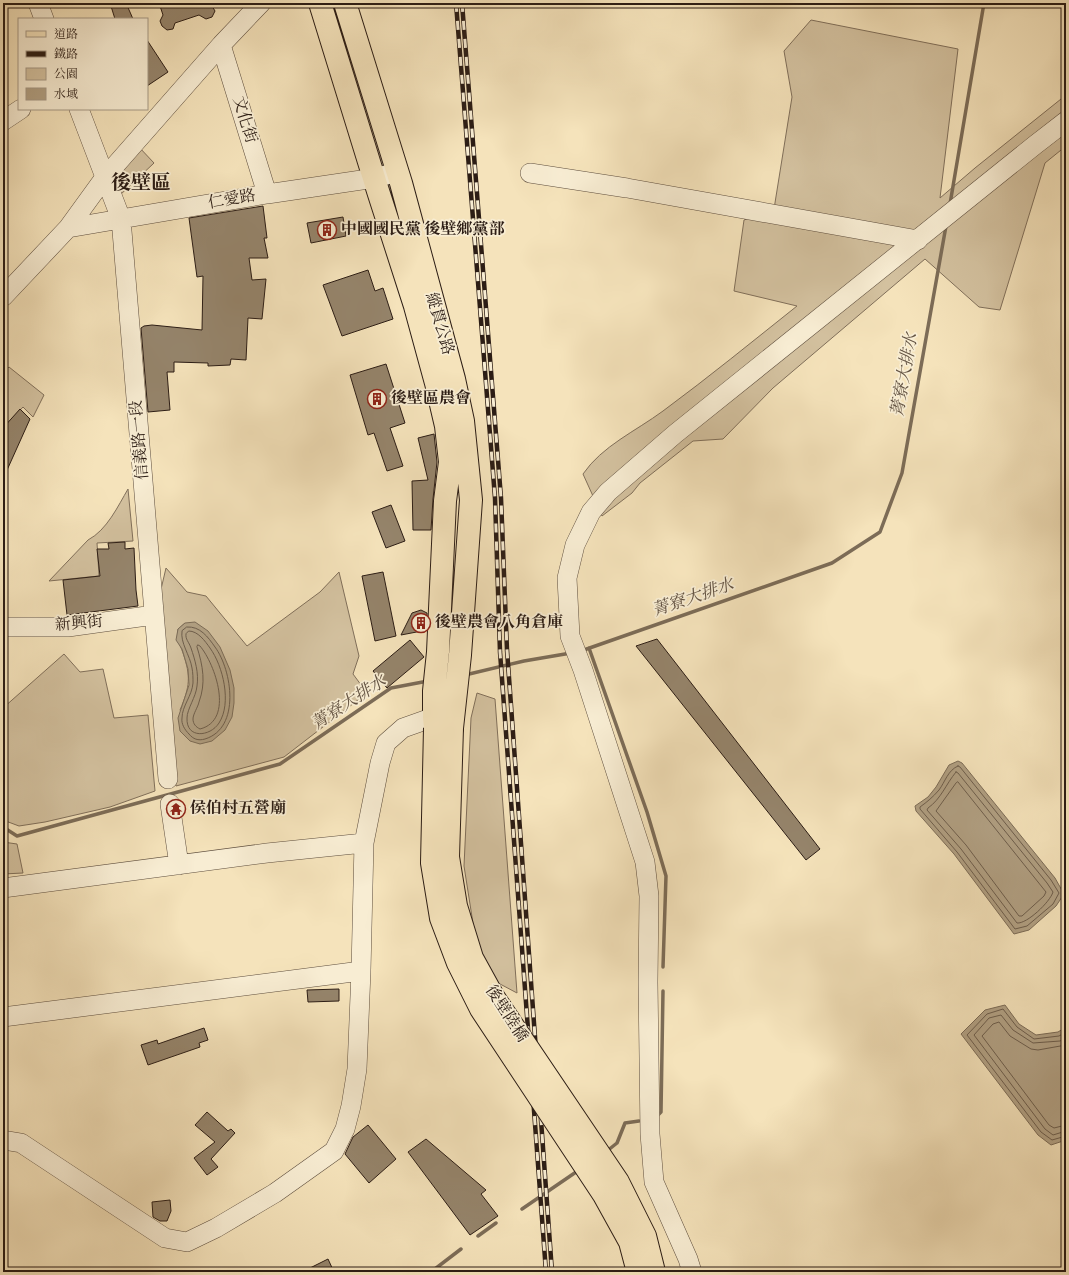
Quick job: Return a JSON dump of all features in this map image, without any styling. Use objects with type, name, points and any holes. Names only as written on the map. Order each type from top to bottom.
[{"type":"main road","name":"縱貫公路","points":[[320,3],[375,178],[454,379],[463,421],[471,500],[460,654],[457,690],[440,724]]},
{"type":"main road","name":"縱貫公路","points":[[345,3],[397,172],[423,302],[436,382],[445,419],[450,462],[445,501],[438,652],[434,691],[440,724]]},
{"type":"main road","name":"後壁陸橋","points":[[440,724],[432,863],[441,918],[458,963],[481,1009],[604,1195],[630,1242],[638,1272]]},
{"type":"main road","name":"後壁陸橋","points":[[440,724],[448,857],[456,906],[472,958],[494,998],[618,1182],[645,1236],[654,1272]]},
{"type":"street","points":[[38,3],[44,18]]},
{"type":"street","points":[[4,293],[68,228],[105,177],[220,45],[261,3]]},
{"type":"street","name":"文化街","points":[[220,45],[267,194]]},
{"type":"street","points":[[3,121],[20,110]]},
{"type":"street","name":"信義路一段","points":[[79,110],[121,219],[168,779]]},
{"type":"street","points":[[692,1272],[688,1259],[654,1182],[650,1134],[648,982],[649,896],[646,862],[583,670],[570,636],[567,602],[567,578],[575,545],[591,512],[623,479],[675,434],[1066,121]]},
{"type":"street","name":"仁愛路","points":[[68,228],[267,194],[375,178],[397,172]]},
{"type":"street","points":[[530,173],[924,235]]},
{"type":"street","name":"新興街","points":[[3,627],[68,627],[154,615]]},
{"type":"street","points":[[3,1140],[21,1143],[165,1238],[187,1242],[216,1228],[275,1193],[334,1151],[350,1112],[357,1069],[364,843],[380,763],[386,743],[403,728],[440,724]]},
{"type":"street","points":[[170,804],[179,865]]},
{"type":"street","points":[[3,888],[266,854],[364,843]]},
{"type":"street","points":[[3,1017],[361,971]]},
{"type":"green space","points":[[811,20],[958,49],[940,198],[1066,95],[1066,146],[1045,163],[1000,310],[979,307],[925,259],[773,388],[723,439],[693,441],[640,483],[632,493],[602,516],[583,474],[591,464],[610,447],[680,398],[797,306],[734,291],[744,220],[774,209],[792,97],[784,51]]},
{"type":"green space","points":[[138,146],[154,163],[119,196],[113,178]]},
{"type":"green space","points":[[9,367],[44,395],[33,417],[23,407],[3,428],[3,385],[5,383],[3,381],[3,373]]},
{"type":"green space","points":[[128,489],[133,541],[97,543],[99,576],[49,581],[88,540],[101,530],[116,510]]},
{"type":"green space","points":[[166,568],[187,592],[206,596],[247,646],[320,592],[339,572],[359,656],[353,674],[367,693],[284,757],[176,786],[158,602]],"holes":[[[185,623],[200,744],[180,710],[186,694],[188,675],[186,661],[177,634],[178,629]]]},
{"type":"green space","points":[[64,654],[80,672],[103,669],[114,718],[148,715],[155,791],[110,807],[45,822],[19,826],[3,820],[3,708]]},
{"type":"green space","points":[[477,693],[495,699],[517,993],[485,976],[478,955],[464,866],[471,718]]},
{"type":"green space","points":[[3,842],[17,844],[23,873],[3,874]]},
{"type":"water","points":[[195,622],[208,631],[220,647],[230,670],[234,688],[232,717],[225,730],[212,741],[200,744],[190,741],[180,731],[178,718],[189,685],[188,669],[182,649],[176,640],[178,629],[185,623]]},
{"type":"water","points":[[958,761],[962,763],[1055,878],[1064,894],[1056,906],[1029,930],[1014,934],[954,854],[916,811],[915,806],[928,797],[936,787],[949,765]]},
{"type":"water","points":[[1005,1005],[1019,1024],[1036,1035],[1058,1032],[1066,1027],[1066,1140],[1051,1145],[1038,1135],[961,1034],[985,1010]]},
{"type":"building","points":[[110,3],[126,3],[133,18],[115,18]]},
{"type":"building","points":[[159,3],[206,3],[212,6],[215,11],[212,17],[206,19],[199,15],[175,23],[173,29],[167,30],[162,26],[160,21],[163,15]]},
{"type":"building","points":[[148,42],[168,72],[148,85]]},
{"type":"building","points":[[263,206],[267,238],[264,238],[268,258],[249,258],[252,280],[266,279],[262,319],[248,318],[246,360],[231,359],[230,365],[208,366],[208,363],[174,362],[174,372],[167,372],[170,410],[148,412],[141,328],[152,325],[202,330],[203,276],[197,277],[189,218]]},
{"type":"building","name":"中國國民黨 後壁鄉黨部","points":[[343,217],[346,236],[311,243],[307,223]]},
{"type":"building","points":[[368,270],[375,291],[383,288],[393,319],[342,336],[323,285]]},
{"type":"building","name":"後壁區農會","points":[[386,364],[405,423],[390,428],[403,466],[387,471],[374,433],[368,435],[350,375]]},
{"type":"building","points":[[20,409],[30,419],[3,479],[3,428]]},
{"type":"building","points":[[434,434],[437,462],[431,530],[413,530],[412,481],[428,480],[418,438]]},
{"type":"building","points":[[391,505],[405,541],[386,548],[372,512]]},
{"type":"building","points":[[125,542],[125,549],[134,548],[138,606],[67,615],[63,580],[100,576],[97,549],[109,549],[108,543]]},
{"type":"building","points":[[383,572],[396,636],[375,641],[362,576]]},
{"type":"building","name":"後壁農會八角倉庫","points":[[421,610],[427,613],[427,630],[401,635],[412,613]]},
{"type":"building","points":[[657,639],[820,849],[806,860],[636,646]]},
{"type":"building","points":[[410,640],[424,657],[387,688],[373,671]]},
{"type":"building","points":[[339,989],[339,1001],[308,1002],[307,990]]},
{"type":"building","points":[[204,1028],[208,1040],[199,1043],[200,1047],[148,1065],[141,1045],[157,1040],[158,1044]]},
{"type":"building","points":[[207,1112],[228,1131],[231,1129],[235,1133],[211,1159],[218,1167],[207,1175],[194,1158],[215,1142],[195,1125]]},
{"type":"building","points":[[368,1125],[396,1159],[369,1183],[345,1154],[353,1137]]},
{"type":"building","points":[[426,1139],[486,1190],[481,1194],[498,1216],[470,1235],[408,1152]]},
{"type":"building","points":[[170,1200],[171,1211],[167,1221],[160,1221],[153,1217],[152,1202]]},
{"type":"building","points":[[328,1259],[334,1272],[302,1272]]},
{"type":"waterway","name":"菁寮大排水","points":[[950,204],[984,3]]},
{"type":"waterway","name":"菁寮大排水","points":[[581,651],[832,563],[880,532],[902,473],[946,226]]},
{"type":"waterway","points":[[589,648],[647,812],[666,876],[663,967]]},
{"type":"waterway","name":"菁寮大排水","points":[[465,675],[524,661],[571,653]]},
{"type":"waterway","name":"菁寮大排水","points":[[3,827],[17,836],[280,764],[391,688],[428,681]]},
{"type":"waterway","points":[[656,1117],[661,1112],[663,991]]},
{"type":"waterway","points":[[607,1151],[617,1143],[625,1123],[639,1121]]},
{"type":"waterway","points":[[522,1209],[579,1170]]},
{"type":"waterway","points":[[478,1236],[496,1223]]},
{"type":"waterway","points":[[431,1272],[461,1249]]},
{"type":"railway","points":[[456,3],[495,498],[500,652],[546,1272]]},
{"type":"railway","points":[[462,3],[501,498],[507,650],[552,1272]]},
{"type":"place","name":"中國國民黨 後壁鄉黨部","points":[[327,230]]},
{"type":"place","name":"後壁區農會","points":[[377,399]]},
{"type":"place","name":"後壁農會八角倉庫","points":[[421,623]]},
{"type":"place","name":"侯伯村五營廟","points":[[176,809]]},
{"type":"district","name":"後壁區","points":[[141,183]]}]
